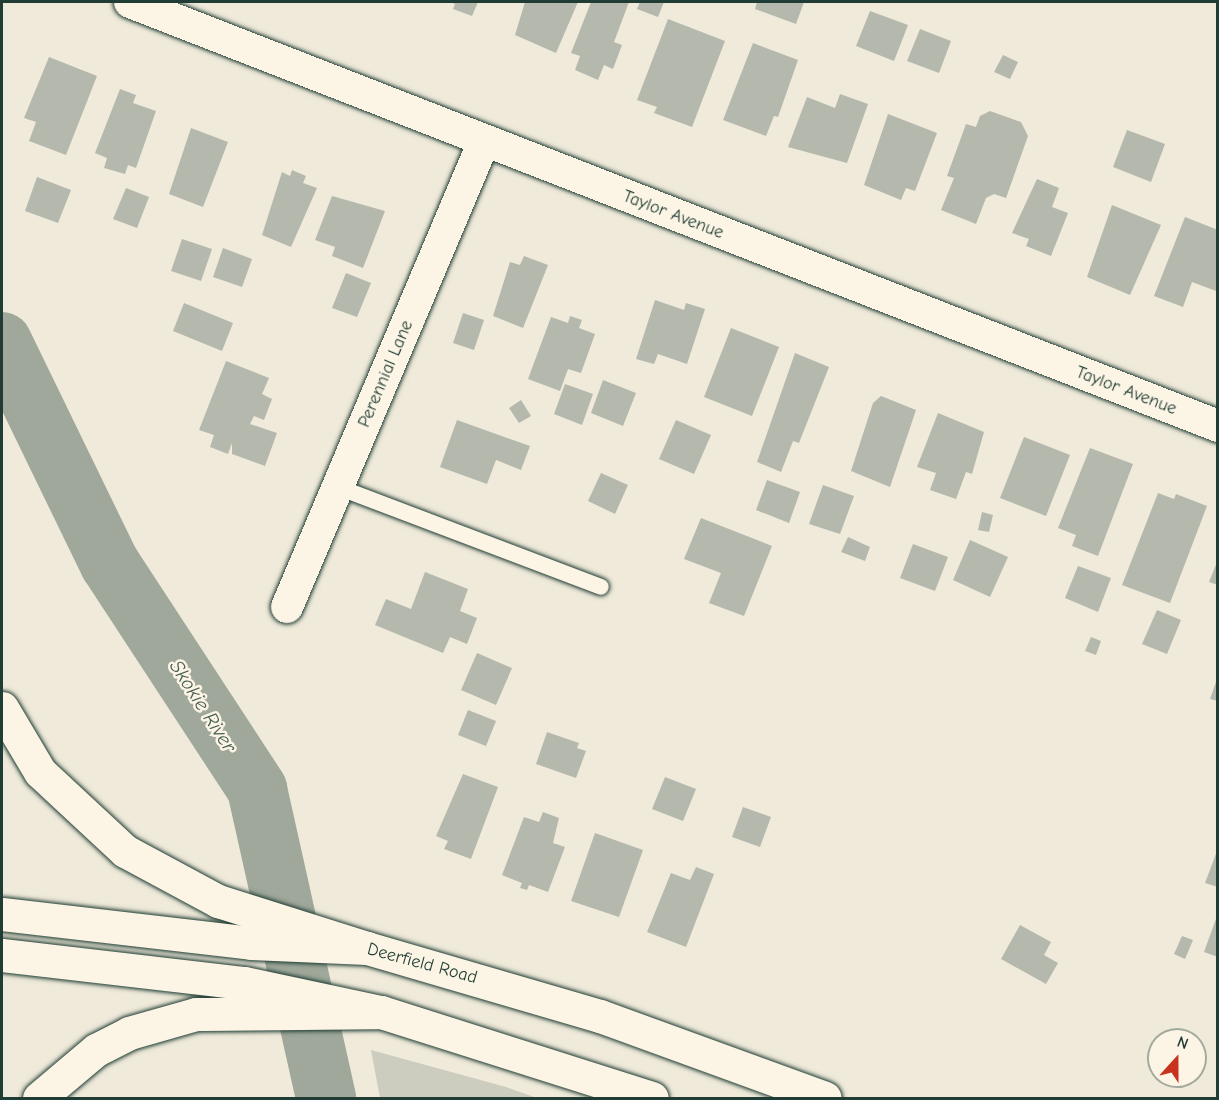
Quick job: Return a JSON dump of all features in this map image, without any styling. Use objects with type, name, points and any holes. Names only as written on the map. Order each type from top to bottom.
[{"type":"main road","points":[[2,708],[40,772],[105,837],[218,901],[367,948]]},
{"type":"main road","name":"Deerfield Road","points":[[2,914],[251,943],[367,948],[590,1012],[825,1098]]},
{"type":"main road","points":[[2,954],[244,983],[381,1012],[652,1098]]},
{"type":"main road","points":[[39,1098],[96,1050],[129,1033],[196,1014],[280,1010],[381,1012]]},
{"type":"street","name":"Taylor Avenue","points":[[130,2],[1218,426]]},
{"type":"street","name":"Perennial Lane","points":[[287,607],[484,141]]},
{"type":"lane","points":[[338,487],[601,587]]},
{"type":"shaded area","points":[[371,1050],[506,1087],[537,1098],[380,1098]]},
{"type":"building","points":[[450,2],[478,2],[472,16],[453,9],[455,4]]},
{"type":"building","points":[[525,2],[578,2],[556,53],[515,35]]},
{"type":"building","points":[[591,2],[629,2],[614,42],[622,45],[613,69],[604,65],[598,80],[575,70],[580,56],[571,53]]},
{"type":"building","points":[[640,2],[664,2],[658,17],[637,9]]},
{"type":"building","points":[[757,2],[804,2],[796,24],[755,9]]},
{"type":"building","points":[[870,11],[908,25],[894,61],[856,46]]},
{"type":"building","points":[[668,19],[725,41],[692,127],[654,113],[657,107],[637,100]]},
{"type":"building","points":[[920,29],[951,41],[939,73],[907,61]]},
{"type":"building","points":[[753,43],[798,60],[778,117],[774,116],[766,136],[723,120]]},
{"type":"building","points":[[1003,55],[1018,62],[1010,79],[994,72]]},
{"type":"building","points":[[49,57],[97,76],[66,155],[29,141],[36,122],[24,118]]},
{"type":"building","points":[[120,89],[136,95],[133,103],[156,111],[136,168],[128,165],[125,174],[104,168],[107,158],[95,153]]},
{"type":"building","points":[[840,94],[868,104],[847,163],[788,147],[807,97],[835,108]]},
{"type":"building","points":[[990,111],[1021,122],[1028,136],[1006,198],[994,194],[986,198],[976,224],[941,210],[954,178],[947,176],[966,124],[976,127],[980,116]]},
{"type":"building","points":[[888,114],[937,133],[915,191],[906,188],[901,200],[864,185]]},
{"type":"building","points":[[191,128],[228,142],[203,207],[169,194]]},
{"type":"building","points":[[1127,130],[1165,144],[1151,182],[1113,167]]},
{"type":"building","points":[[292,170],[306,176],[303,183],[317,188],[291,247],[262,235],[282,172],[290,176]]},
{"type":"building","points":[[37,177],[71,190],[58,223],[25,211]]},
{"type":"building","points":[[1037,179],[1059,188],[1052,207],[1068,213],[1051,256],[1026,246],[1029,239],[1012,233]]},
{"type":"building","points":[[126,188],[149,197],[137,228],[113,219]]},
{"type":"building","points":[[332,196],[385,211],[363,268],[332,256],[335,247],[315,240]]},
{"type":"building","points":[[1112,205],[1161,225],[1130,295],[1087,277]]},
{"type":"building","points":[[1185,217],[1218,230],[1218,287],[1216,291],[1192,282],[1183,307],[1154,296]]},
{"type":"building","points":[[182,239],[212,249],[201,281],[171,271]]},
{"type":"building","points":[[223,248],[252,259],[242,287],[213,277]]},
{"type":"building","points":[[524,256],[548,265],[523,328],[493,316],[510,262],[520,265]]},
{"type":"building","points":[[346,273],[371,283],[357,317],[332,308]]},
{"type":"building","points":[[655,300],[684,310],[686,303],[705,309],[687,364],[658,354],[654,364],[636,359]]},
{"type":"building","points":[[184,303],[233,323],[222,351],[173,331]]},
{"type":"building","points":[[463,313],[484,320],[474,350],[453,343]]},
{"type":"building","points":[[570,316],[582,320],[579,328],[595,334],[581,373],[568,369],[560,391],[528,379],[551,317],[568,323]]},
{"type":"building","points":[[731,328],[779,347],[752,416],[704,397]]},
{"type":"building","points":[[795,353],[829,367],[799,443],[793,441],[781,472],[757,462]]},
{"type":"building","points":[[226,361],[269,378],[262,394],[272,399],[264,420],[254,416],[250,424],[277,433],[265,466],[232,454],[232,443],[228,454],[210,447],[214,435],[199,430]]},
{"type":"building","points":[[603,380],[636,393],[623,426],[591,413]]},
{"type":"building","points":[[565,384],[593,394],[582,425],[554,414]]},
{"type":"building","points":[[881,396],[916,410],[890,487],[851,471],[873,403]]},
{"type":"building","points":[[521,400],[531,416],[519,423],[509,408]]},
{"type":"building","points":[[938,413],[984,432],[972,474],[966,472],[956,499],[930,490],[936,473],[917,467]]},
{"type":"building","points":[[457,420],[530,446],[521,470],[496,460],[487,484],[440,467]]},
{"type":"building","points":[[676,420],[711,435],[694,474],[659,459]]},
{"type":"building","points":[[1024,437],[1070,455],[1046,516],[1000,498]]},
{"type":"building","points":[[1090,448],[1133,464],[1098,556],[1072,546],[1076,535],[1058,528]]},
{"type":"building","points":[[601,473],[628,485],[615,514],[588,501]]},
{"type":"building","points":[[767,480],[800,492],[789,523],[756,510]]},
{"type":"building","points":[[823,485],[854,496],[840,534],[809,524]]},
{"type":"building","points":[[1158,493],[1174,499],[1176,494],[1207,506],[1170,603],[1122,585]]},
{"type":"building","points":[[982,512],[993,515],[989,532],[978,530]]},
{"type":"building","points":[[701,518],[772,546],[744,616],[709,603],[721,573],[684,559]]},
{"type":"building","points":[[848,537],[870,547],[865,561],[841,552]]},
{"type":"building","points":[[970,540],[1008,557],[990,597],[953,580]]},
{"type":"building","points":[[913,544],[948,557],[935,591],[900,578]]},
{"type":"building","points":[[1218,562],[1218,585],[1209,582]]},
{"type":"building","points":[[1078,566],[1111,578],[1098,612],[1065,598]]},
{"type":"building","points":[[425,572],[468,589],[460,611],[477,618],[467,644],[450,637],[443,653],[375,625],[386,599],[411,609]]},
{"type":"building","points":[[1157,610],[1181,620],[1167,654],[1142,644]]},
{"type":"building","points":[[1091,637],[1101,641],[1096,655],[1085,651]]},
{"type":"building","points":[[477,653],[512,668],[496,705],[461,690]]},
{"type":"building","points":[[1218,679],[1218,701],[1210,699]]},
{"type":"building","points":[[468,710],[496,721],[486,746],[458,735]]},
{"type":"building","points":[[547,732],[579,743],[577,748],[586,751],[576,778],[536,764]]},
{"type":"building","points":[[463,774],[498,787],[471,859],[444,849],[448,841],[436,836]]},
{"type":"building","points":[[665,777],[696,789],[683,821],[652,809]]},
{"type":"building","points":[[743,807],[771,817],[760,847],[732,837]]},
{"type":"building","points":[[543,812],[559,818],[553,843],[565,847],[548,892],[529,885],[527,890],[520,888],[522,883],[502,875],[524,817],[539,822]]},
{"type":"building","points":[[595,833],[643,850],[619,917],[571,901]]},
{"type":"building","points":[[1218,851],[1218,887],[1205,883]]},
{"type":"building","points":[[696,867],[714,874],[686,947],[647,932],[671,873],[690,880]]},
{"type":"building","points":[[1218,916],[1218,957],[1204,952]]},
{"type":"building","points":[[1020,925],[1051,942],[1044,955],[1058,963],[1046,984],[1001,959]]},
{"type":"building","points":[[1182,936],[1193,940],[1185,959],[1174,954]]},
{"type":"waterway","name":"Skokie River","points":[[2,342],[110,564],[257,789],[326,1098]]}]
